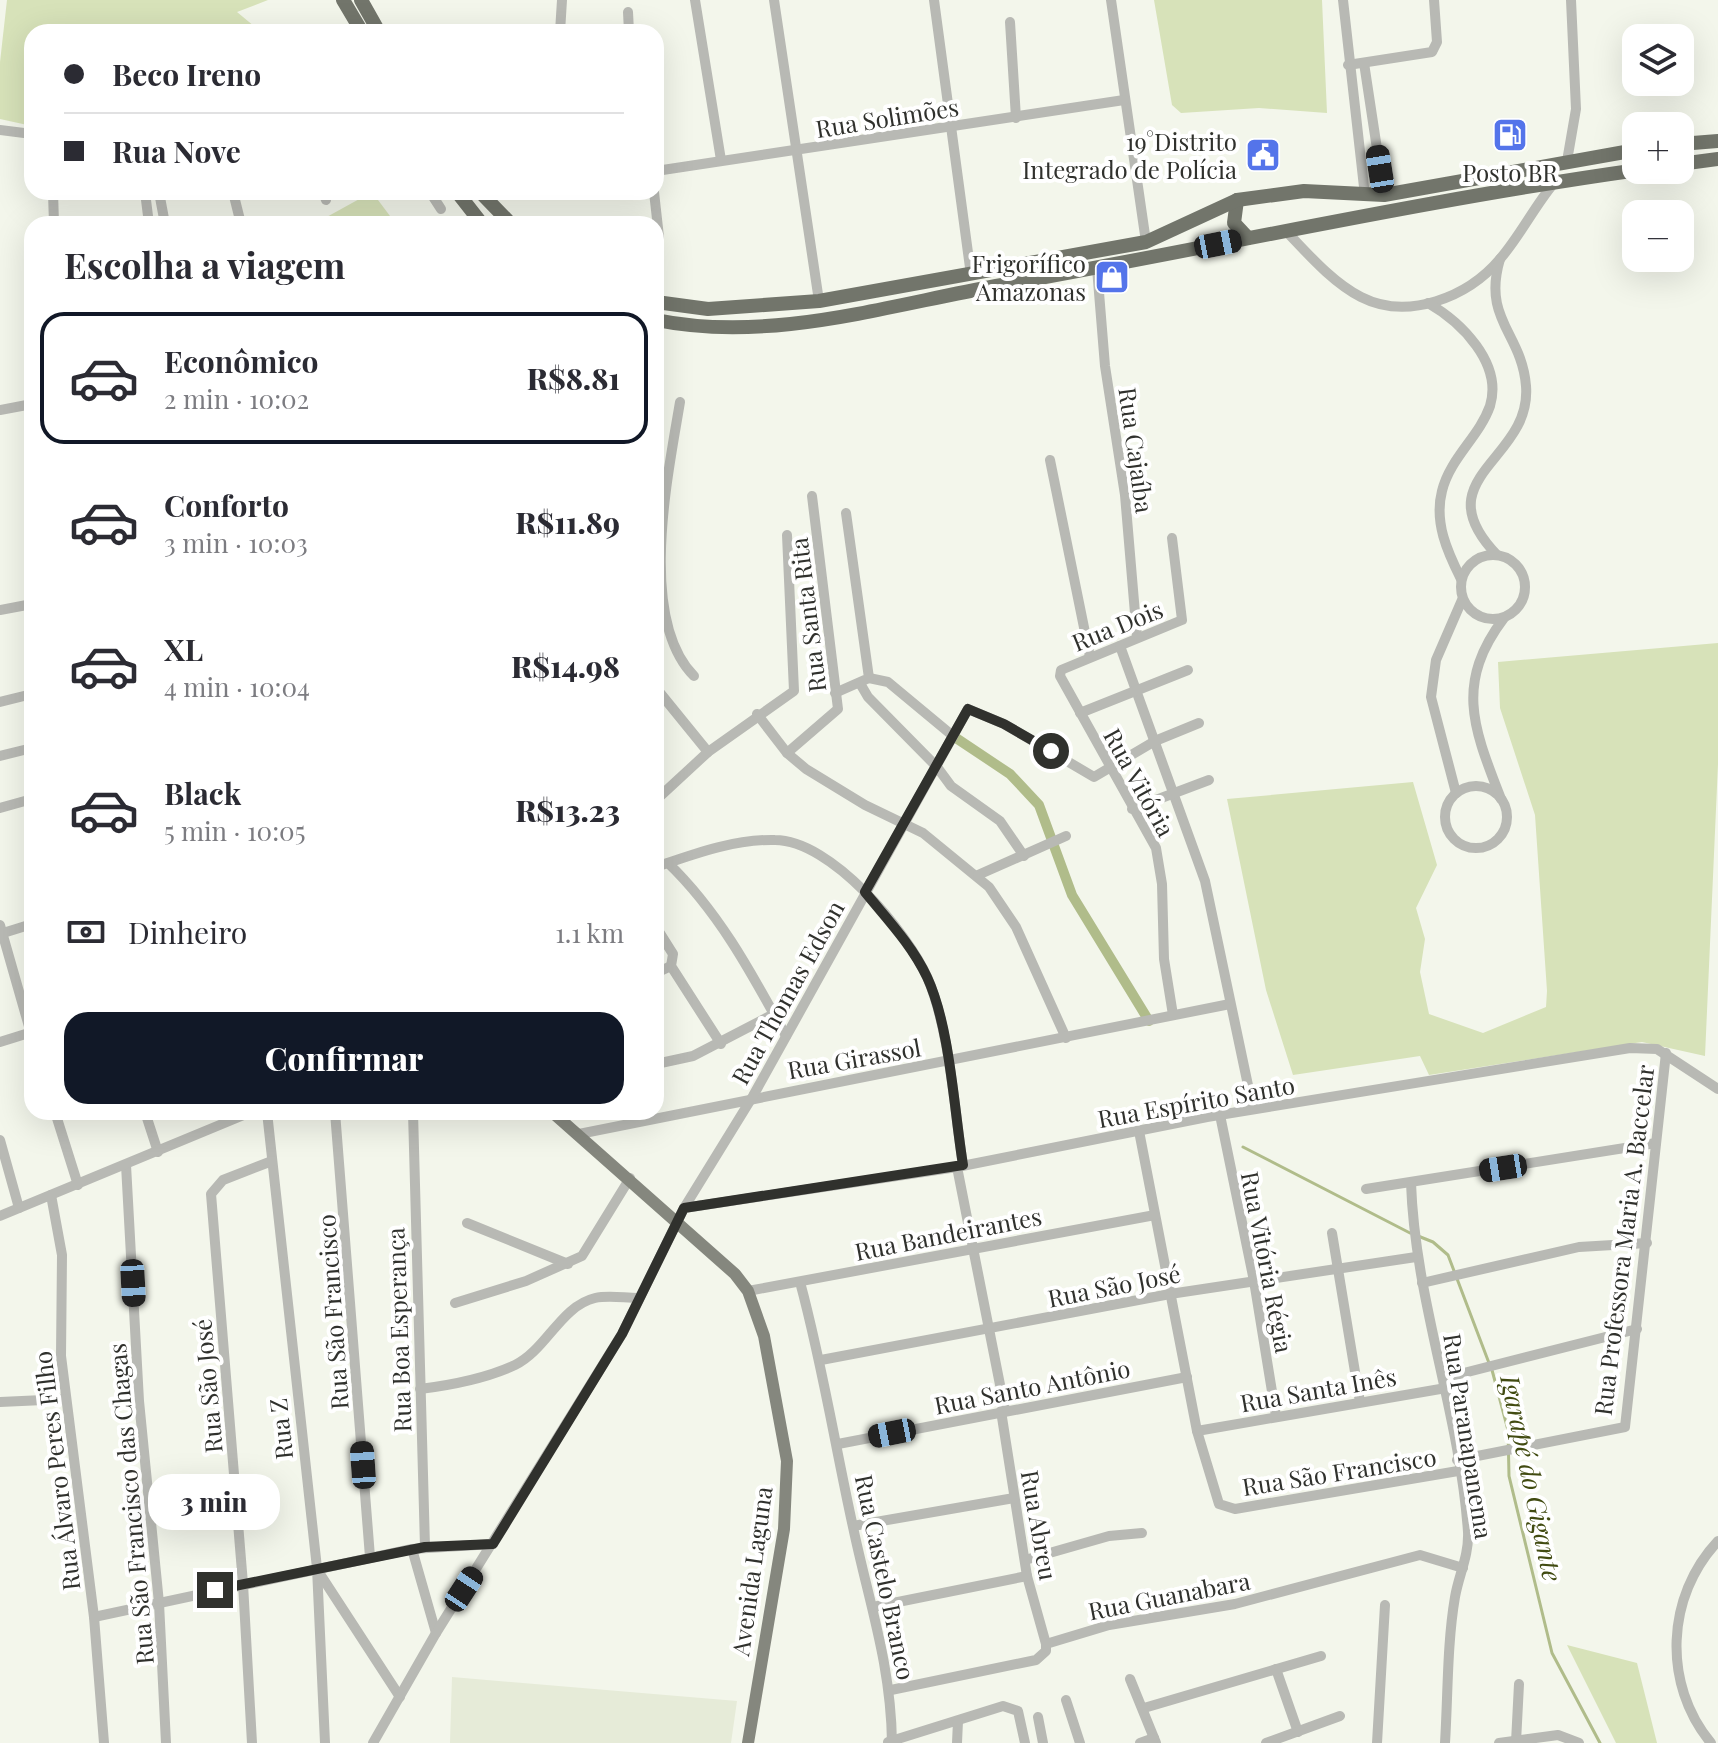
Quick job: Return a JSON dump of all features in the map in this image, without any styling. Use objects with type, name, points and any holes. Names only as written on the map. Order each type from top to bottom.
[{"type":"highway","points":[[343,0],[357,24]]},
{"type":"highway","points":[[361,0],[374,24]]},
{"type":"highway","points":[[1694,143],[1718,141]]},
{"type":"highway","points":[[664,303],[708,309],[819,301],[1146,242],[1237,200],[1304,191],[1384,195],[1622,152]]},
{"type":"highway","points":[[1694,162],[1718,159]]},
{"type":"highway","points":[[664,321],[725,326],[812,321],[1286,231],[1622,172]]},
{"type":"highway","points":[[463,200],[476,216]]},
{"type":"highway","points":[[488,200],[503,216]]},
{"type":"highway","points":[[1237,200],[1234,223],[1248,238]]},
{"type":"main road","name":"Avenida Laguna","points":[[562,1120],[728,1266],[748,1291],[764,1336],[780,1407],[787,1490],[748,1743]]},
{"type":"street","points":[[560,24],[562,0]]},
{"type":"street","points":[[695,0],[721,160]]},
{"type":"street","points":[[774,0],[819,301]]},
{"type":"street","points":[[934,0],[971,275]]},
{"type":"street","points":[[1111,0],[1146,242]]},
{"type":"street","points":[[1343,0],[1365,196]]},
{"type":"street","points":[[1348,65],[1436,48],[1434,0]]},
{"type":"street","points":[[1567,161],[1576,109],[1571,0]]},
{"type":"street","points":[[628,12],[629,24]]},
{"type":"street","points":[[1010,22],[1016,118]]},
{"type":"street","points":[[1364,63],[1384,195]]},
{"type":"street","name":"Rua Solimões","points":[[664,170],[1124,100]]},
{"type":"street","points":[[0,130],[24,133]]},
{"type":"street","points":[[1286,231],[1335,278],[1362,298],[1395,305],[1428,303],[1471,285],[1500,259],[1554,183]]},
{"type":"street","points":[[435,200],[441,209]]},
{"type":"street","points":[[1500,259],[1494,286],[1496,307],[1520,352],[1527,395],[1525,412],[1515,431],[1479,478],[1469,499],[1472,524],[1497,555],[1514,563],[1525,588],[1519,606],[1504,618],[1479,657],[1472,683],[1473,715],[1480,745],[1505,808],[1505,828],[1493,843],[1475,847],[1463,845],[1448,831],[1445,811],[1456,793],[1475,786],[1494,792],[1501,799]]},
{"type":"street","name":"Rua Cajaíba","points":[[1097,268],[1105,366],[1125,495],[1137,637]]},
{"type":"street","points":[[1428,303],[1453,317],[1464,329],[1491,374],[1490,406],[1458,454],[1441,493],[1439,517],[1461,579],[1462,600],[1436,660],[1431,697],[1456,793]]},
{"type":"street","points":[[664,511],[680,402]]},
{"type":"street","points":[[0,410],[24,406]]},
{"type":"street","points":[[1050,460],[1090,657]]},
{"type":"street","name":"Rua Santa Rita","points":[[787,753],[835,714],[812,496]]},
{"type":"street","points":[[846,513],[868,697],[937,767],[951,786],[1000,821],[1024,856]]},
{"type":"street","points":[[664,793],[708,752],[757,714],[794,691],[787,535]]},
{"type":"street","name":"Rua Dois","points":[[1061,670],[1182,620],[1184,614],[1172,538]]},
{"type":"street","points":[[1461,579],[1476,559],[1497,555]]},
{"type":"street","points":[[1462,600],[1477,616],[1504,618]]},
{"type":"street","points":[[0,610],[24,606]]},
{"type":"street","points":[[664,617],[681,663],[694,676]]},
{"type":"street","points":[[1120,646],[1176,793],[1205,881],[1253,1109]]},
{"type":"street","name":"Rua Vitória","points":[[1061,670],[1060,676],[1080,713],[1105,772],[1149,833],[1160,864],[1164,959],[1173,1015]]},
{"type":"street","points":[[1080,713],[1188,670]]},
{"type":"street","points":[[835,693],[865,682],[888,682],[953,736]]},
{"type":"street","points":[[0,702],[24,696]]},
{"type":"street","points":[[664,698],[708,752]]},
{"type":"street","name":"Rua Thomas Edson","points":[[684,1208],[753,1096],[968,709],[1004,724],[1090,776],[1105,772]]},
{"type":"street","points":[[757,714],[787,753],[865,805],[933,840],[978,875],[1004,905],[1016,927],[1066,1038]]},
{"type":"street","points":[[1105,772],[1155,741],[1199,723]]},
{"type":"street","points":[[0,756],[24,750]]},
{"type":"street","points":[[1132,809],[1209,780]]},
{"type":"street","points":[[0,808],[24,801]]},
{"type":"street","points":[[978,875],[1066,836]]},
{"type":"street","name":"Rua Abreu","points":[[664,864],[717,847],[777,840],[801,845],[826,857],[865,892],[915,955],[928,979],[947,1062],[971,1248],[1003,1411],[1027,1576],[1046,1644]]},
{"type":"street","points":[[668,863],[705,903],[786,1036]]},
{"type":"street","points":[[24,926],[1,931],[24,1007]]},
{"type":"street","points":[[664,940],[675,957],[671,966],[664,969]]},
{"type":"street","points":[[671,966],[721,1044]]},
{"type":"street","name":"Rua Girassol","points":[[664,1115],[1230,1004]]},
{"type":"street","points":[[664,1062],[693,1056],[721,1044],[774,1014]]},
{"type":"street","points":[[0,1042],[24,1036]]},
{"type":"street","name":"Rua Espírito Santo","points":[[684,1208],[960,1166],[1253,1109],[1630,1048],[1657,1049],[1666,1053],[1718,1089]]},
{"type":"street","name":"Rua Professora Maria A. Baccelar","points":[[1618,1430],[1627,1422],[1666,1053]]},
{"type":"street","name":"Rua Vitória Régia","points":[[1220,1115],[1254,1281],[1276,1416]]},
{"type":"street","points":[[58,1120],[78,1185]]},
{"type":"street","points":[[148,1120],[158,1152]]},
{"type":"street","points":[[0,1216],[231,1120]]},
{"type":"street","name":"Rua Z","points":[[268,1120],[317,1568],[325,1743]]},
{"type":"street","name":"Rua São Francisco","points":[[336,1120],[370,1557]]},
{"type":"street","name":"Rua Boa Esperança","points":[[413,1120],[425,1547]]},
{"type":"street","name":"Rua Girassol","points":[[579,1134],[643,1120]]},
{"type":"street","points":[[1139,1131],[1197,1431]]},
{"type":"street","points":[[0,1140],[19,1208]]},
{"type":"street","points":[[1366,1189],[1656,1143]]},
{"type":"street","name":"Rua São José","points":[[252,1743],[243,1584],[211,1194],[223,1180],[272,1161]]},
{"type":"street","name":"Rua São Francisco das Chagas","points":[[126,1165],[139,1401],[159,1603],[166,1743]]},
{"type":"street","points":[[455,1303],[495,1293],[582,1256],[595,1241],[630,1178]]},
{"type":"street","name":"Rua Paranapanema","points":[[1411,1183],[1416,1257],[1445,1383],[1468,1528],[1463,1568],[1455,1597],[1445,1743]]},
{"type":"street","name":"Rua Álvaro Peres Filho","points":[[51,1195],[62,1255],[61,1356],[65,1399],[94,1617],[104,1743]]},
{"type":"street","points":[[373,1743],[436,1633],[622,1334],[684,1208]]},
{"type":"street","name":"Rua Bandeirantes","points":[[748,1291],[1155,1215]]},
{"type":"street","points":[[467,1223],[568,1264]]},
{"type":"street","points":[[1332,1233],[1360,1402]]},
{"type":"street","points":[[1422,1283],[1579,1247],[1647,1243]]},
{"type":"street","name":"Rua São José","points":[[821,1360],[1170,1294],[1337,1266],[1416,1257]]},
{"type":"street","name":"Rua Castelo Branco","points":[[800,1282],[821,1360],[853,1526],[891,1690],[890,1742]]},
{"type":"street","points":[[420,1389],[459,1384],[516,1364],[536,1351],[581,1304],[594,1298],[638,1298]]},
{"type":"street","name":"Rua Santa Inês","points":[[1197,1431],[1360,1402],[1445,1383],[1490,1367],[1637,1329]]},
{"type":"street","name":"Rua Santo Antônio","points":[[838,1444],[1187,1377]]},
{"type":"street","points":[[0,1402],[65,1399]]},
{"type":"street","name":"Rua São Francisco","points":[[1197,1431],[1214,1494],[1226,1508],[1458,1466],[1503,1448],[1618,1430]]},
{"type":"street","points":[[853,1526],[1014,1498]]},
{"type":"street","points":[[1025,1560],[1109,1536],[1142,1533]]},
{"type":"street","points":[[1711,1743],[1685,1699],[1678,1670],[1676,1641],[1680,1612],[1689,1584],[1718,1541]]},
{"type":"street","points":[[94,1617],[412,1549],[493,1544]]},
{"type":"street","points":[[412,1549],[436,1633]]},
{"type":"street","name":"Rua Guanabara","points":[[891,1690],[1036,1660],[1046,1651],[1046,1644],[1109,1625],[1235,1604],[1420,1555],[1463,1568]]},
{"type":"street","points":[[317,1568],[400,1697]]},
{"type":"street","points":[[873,1607],[1027,1576]]},
{"type":"street","points":[[1377,1743],[1385,1605]]},
{"type":"street","points":[[1144,1708],[1321,1656]]},
{"type":"street","points":[[1276,1669],[1298,1732]]},
{"type":"street","points":[[1130,1679],[1155,1741],[1140,1743]]},
{"type":"street","points":[[1516,1741],[1519,1684]]},
{"type":"street","points":[[1066,1700],[1080,1743]]},
{"type":"street","points":[[890,1742],[995,1707],[1018,1711],[1025,1743]]},
{"type":"street","points":[[1266,1743],[1340,1716]]},
{"type":"street","points":[[1038,1717],[1043,1743]]},
{"type":"street","points":[[957,1743],[958,1721]]},
{"type":"street","points":[[1499,1743],[1567,1736],[1579,1743]]},
{"type":"shaded area","points":[[452,1677],[737,1701],[731,1743],[450,1743]]},
{"type":"green space","points":[[7,0],[268,0],[237,12],[251,24],[24,24],[24,124],[0,119],[0,62]]},
{"type":"green space","points":[[1154,0],[1322,0],[1327,113],[1259,108],[1181,113],[1172,105]]},
{"type":"green space","points":[[358,200],[378,200],[390,216],[328,216]]},
{"type":"green space","points":[[1718,643],[1718,764],[1705,1056],[1642,1042],[1429,1075],[1420,1056],[1293,1075],[1266,990],[1227,799],[1413,782],[1437,865],[1416,908],[1425,939],[1420,972],[1429,1014],[1483,1033],[1546,1007],[1547,991],[1535,815],[1500,708],[1498,662]]},
{"type":"green space","points":[[1567,1645],[1637,1663],[1657,1743],[1616,1743]]},
{"type":"waterway","points":[[953,736],[1010,774],[1039,805],[1072,895],[1149,1021]]},
{"type":"waterway","name":"Igarapé do Gigante","points":[[1243,1147],[1410,1233]]},
{"type":"waterway","name":"Igarapé do Gigante","points":[[1418,1236],[1433,1242],[1448,1255],[1489,1363]]},
{"type":"waterway","name":"Igarapé do Gigante","points":[[1492,1370],[1508,1430],[1509,1476],[1552,1653],[1600,1743]]},
{"type":"place","name":"Posto BR","points":[[1510,135]]},
{"type":"place","name":"19°Distrito Integrado de Polícia","points":[[1263,155]]},
{"type":"place","name":"Frigorífico Amazonas","points":[[1112,277]]},
{"type":"route","points":[[215,1590],[425,1547],[493,1544],[622,1334],[684,1208],[963,1165],[937,1008],[928,979],[915,955],[865,892],[968,709],[1004,724],[1051,751]]}]
